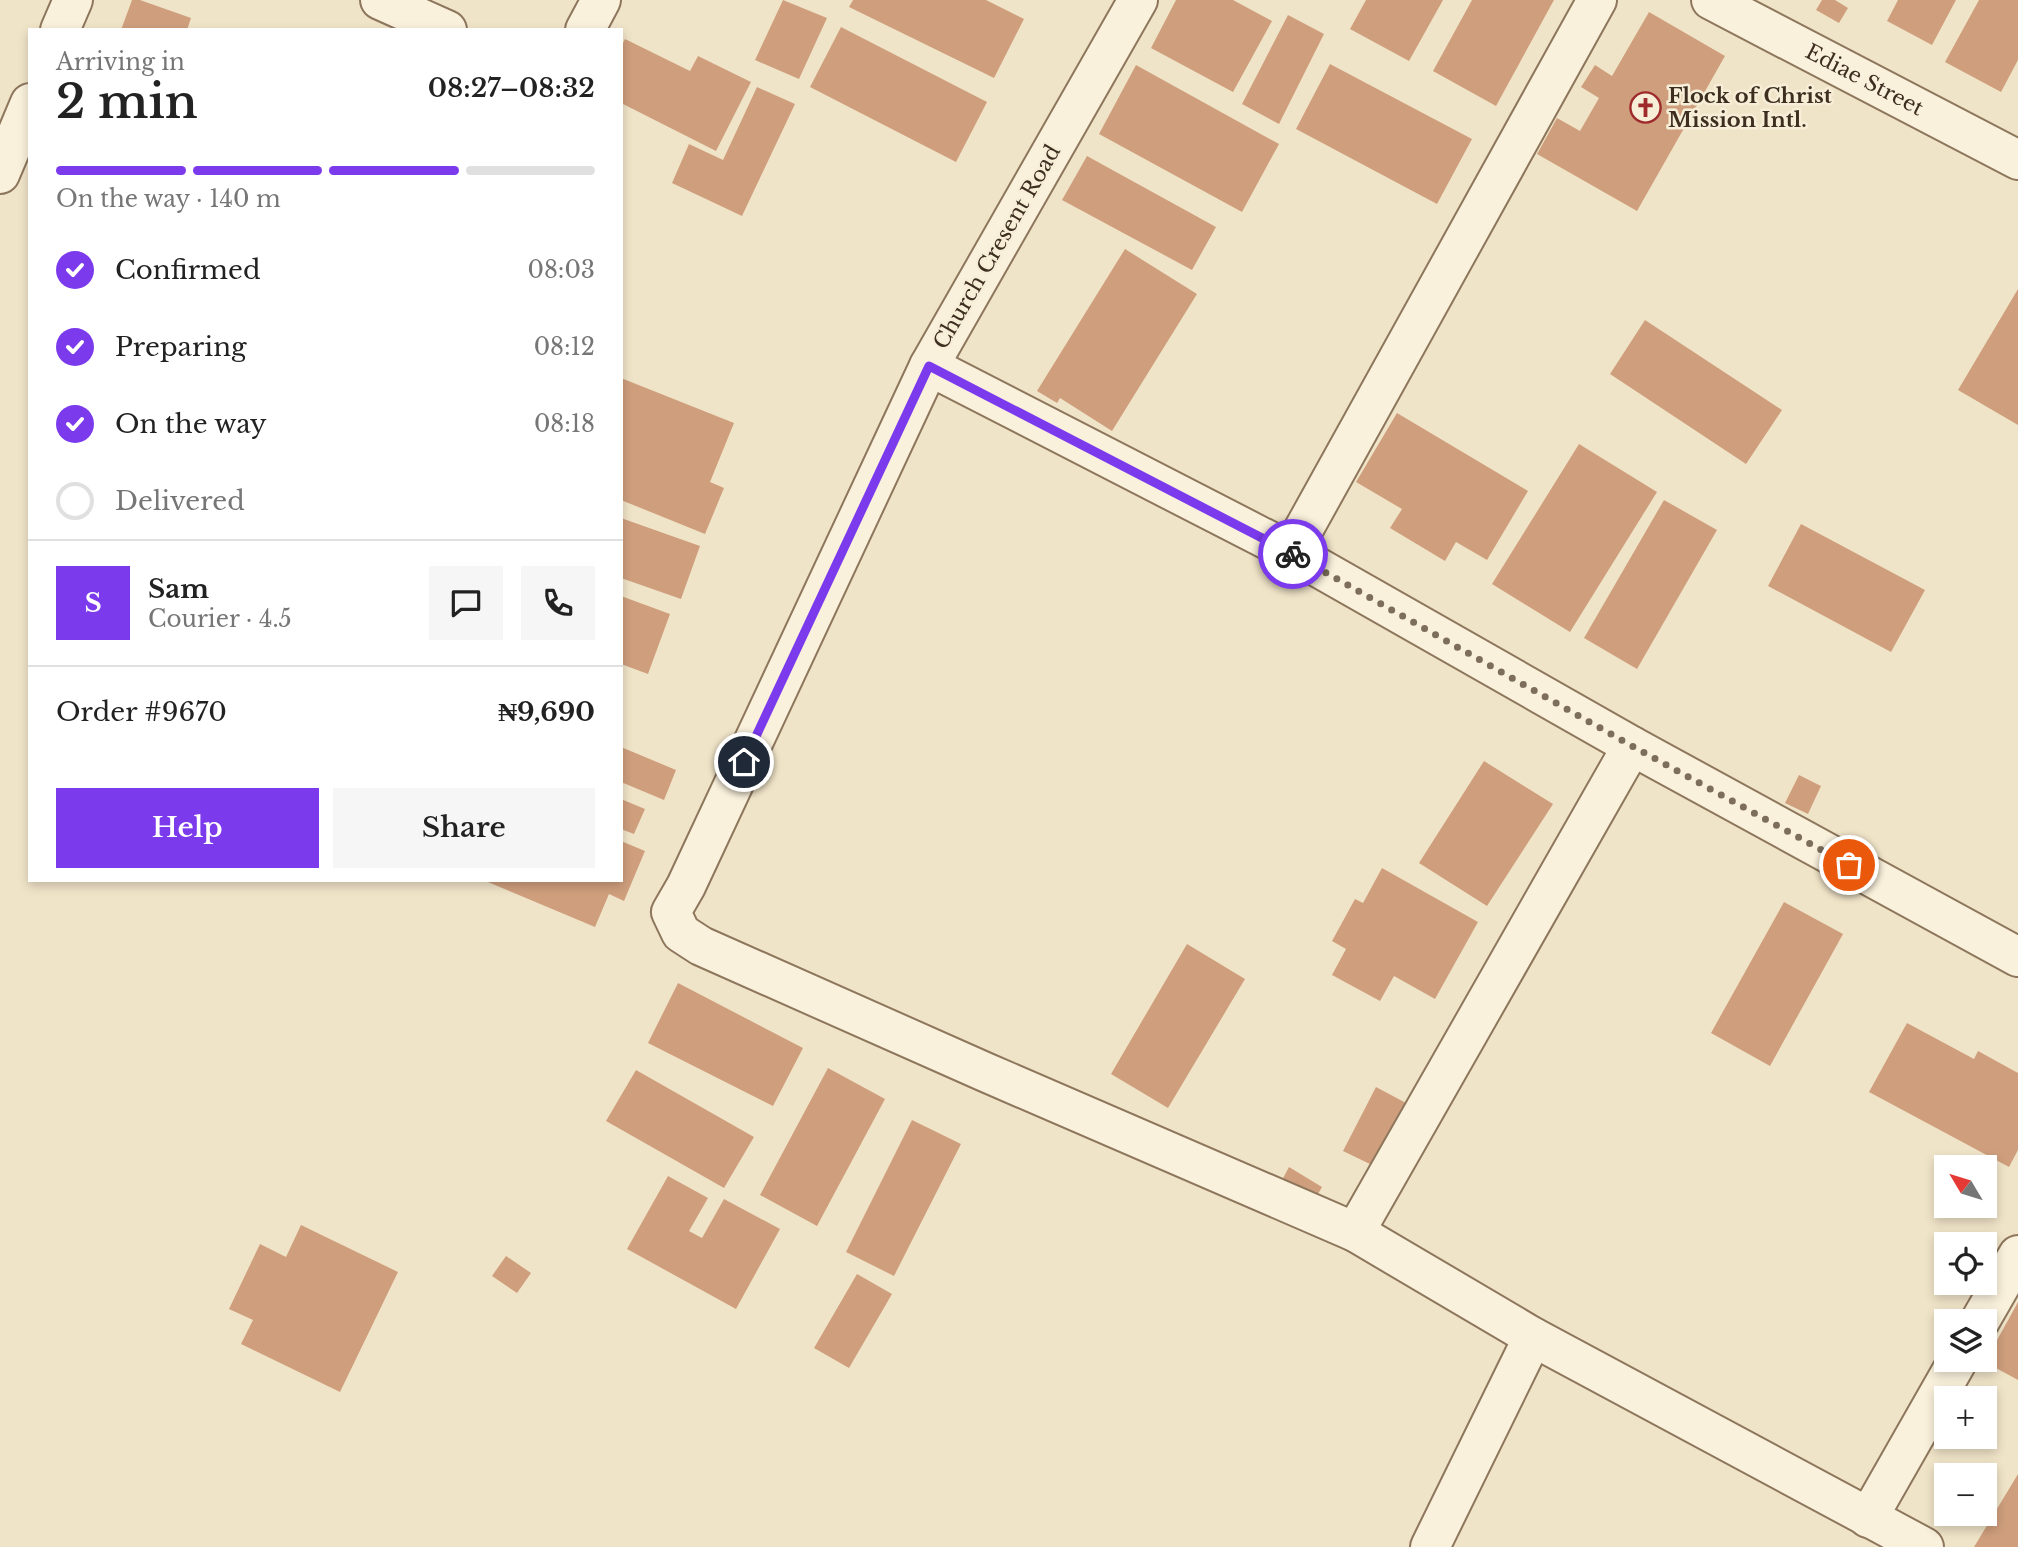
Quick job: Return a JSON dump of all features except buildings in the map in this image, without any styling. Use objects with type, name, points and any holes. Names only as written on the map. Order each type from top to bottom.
[{"type":"street","points":[[61,28],[73,0]]},
{"type":"street","points":[[380,0],[443,28]]},
{"type":"street","points":[[586,28],[601,0]]},
{"type":"street","name":"Church Cresent Road","points":[[1138,0],[929,366],[686,886],[671,912],[681,933],[701,946],[1355,1231]]},
{"type":"street","points":[[1291,552],[1597,0]]},
{"type":"street","name":"Ediae Street","points":[[1712,0],[2018,160]]},
{"type":"street","points":[[0,174],[28,108]]},
{"type":"street","points":[[929,366],[1291,552],[1632,746],[2018,957]]},
{"type":"street","points":[[1632,746],[1355,1231],[1533,1336],[1924,1547]]},
{"type":"street","points":[[1987,1309],[2018,1255]]},
{"type":"street","points":[[1430,1547],[1533,1336]]},
{"type":"street","points":[[1868,1518],[1951,1372]]},
{"type":"way so far","points":[[1293,554],[1849,865]]},
{"type":"place","name":"Flock of Christ Mission Intl.","points":[[1645,108]]},
{"type":"route","points":[[744,762],[929,366],[1293,554]]}]
